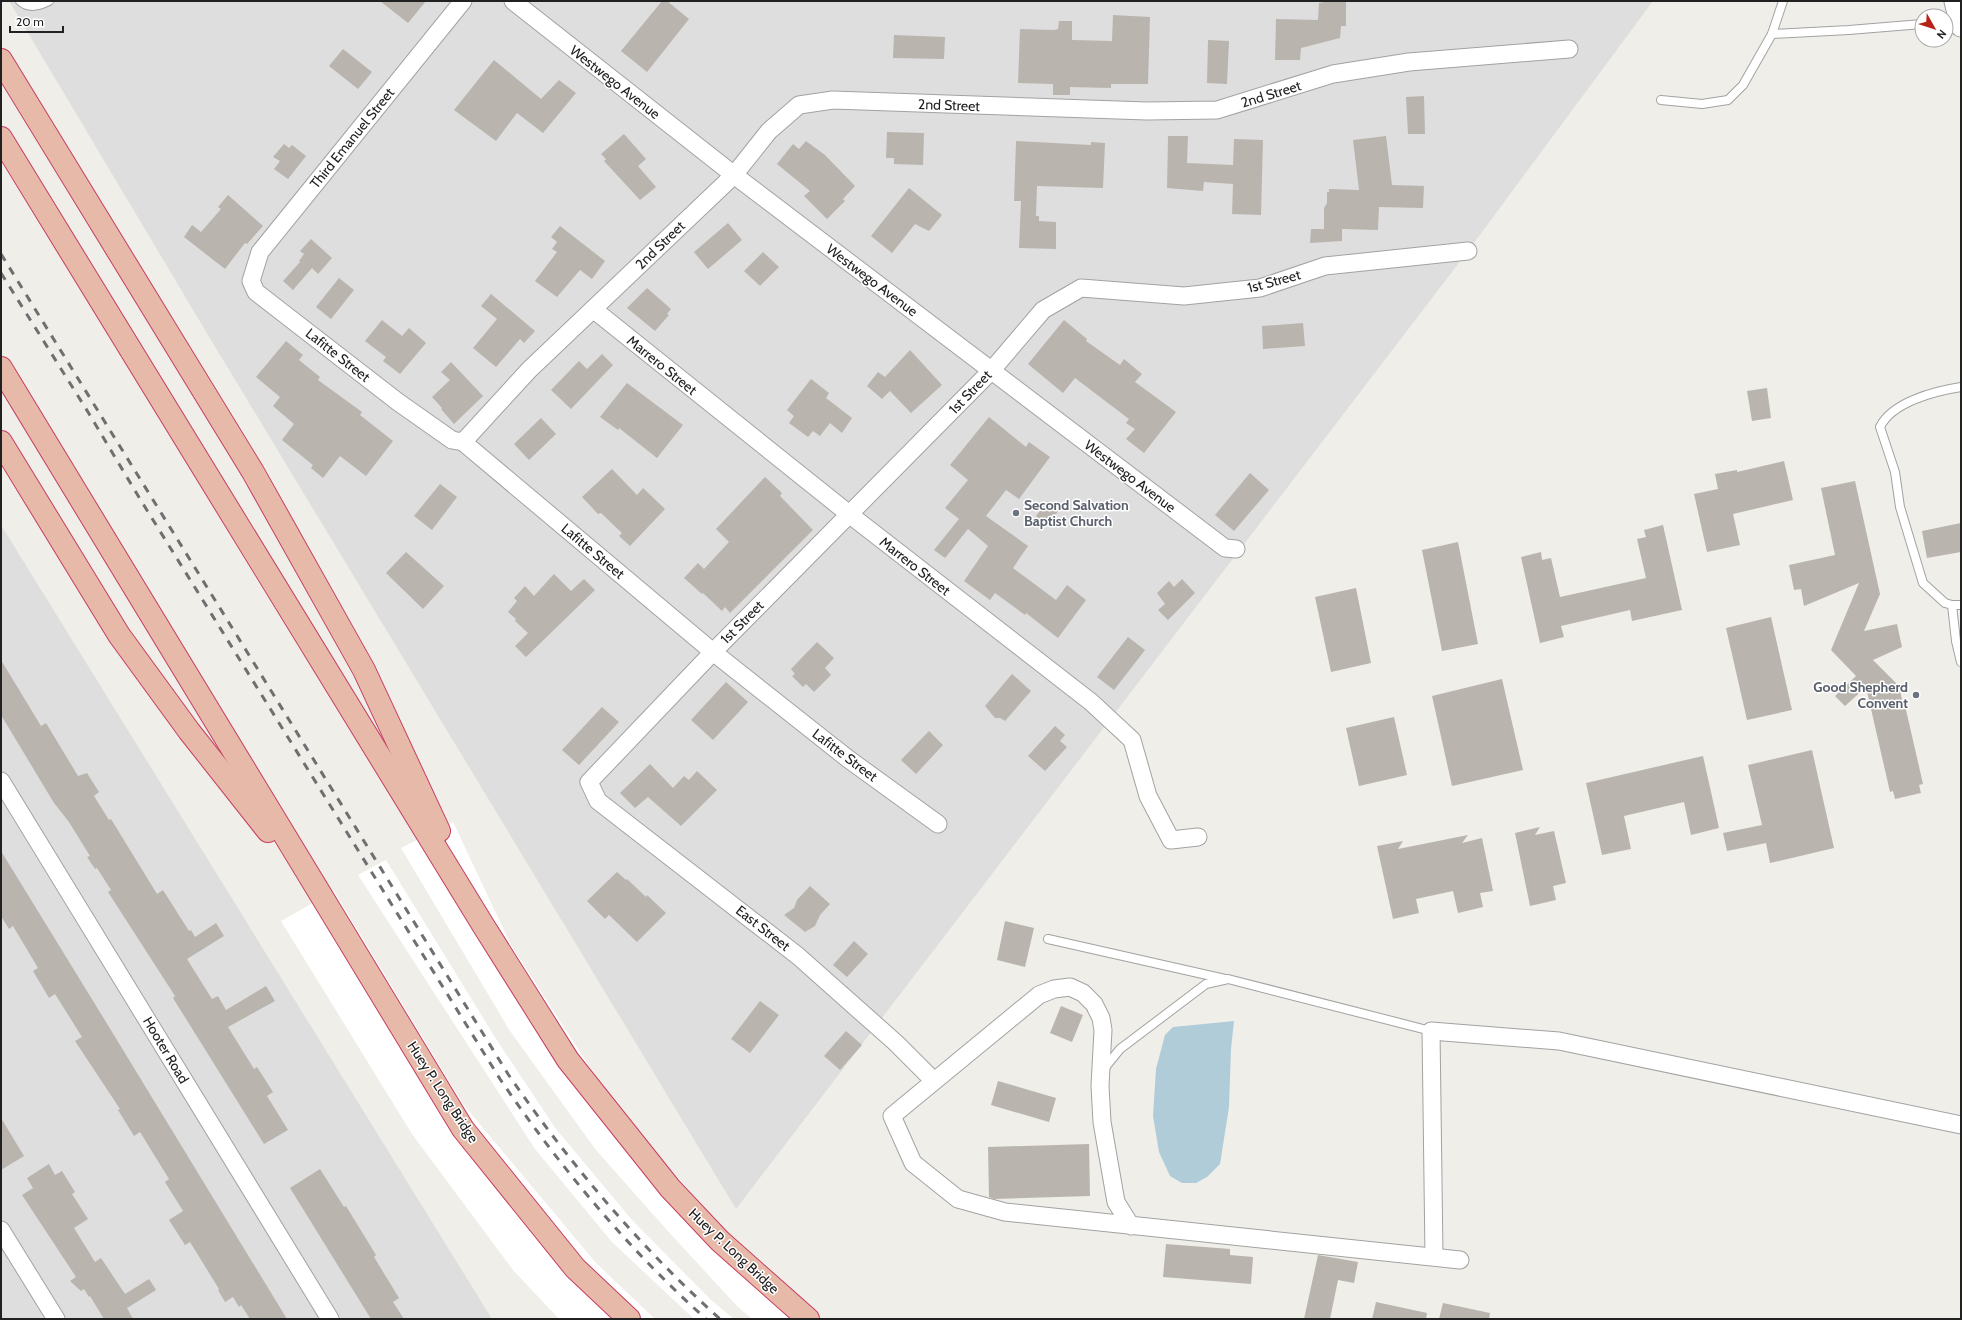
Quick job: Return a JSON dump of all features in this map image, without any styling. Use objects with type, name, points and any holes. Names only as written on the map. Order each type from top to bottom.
[{"type":"highway","points":[[1,60],[253,472],[364,670],[482,925]]},
{"type":"highway","points":[[1,138],[482,925]]},
{"type":"highway","points":[[1,368],[326,904]]},
{"type":"highway","points":[[1,442],[119,635],[189,730],[326,904]]},
{"type":"highway","name":"Huey P. Long Bridge","points":[[326,904],[463,1129],[575,1268],[629,1319]]},
{"type":"highway","name":"Huey P. Long Bridge","points":[[482,925],[568,1060],[670,1188],[720,1242],[808,1319]]},
{"type":"street","name":"Third Emanuel Street","points":[[251,281],[260,252],[463,1]]},
{"type":"street","name":"Westwego Avenue","points":[[513,1],[734,175],[991,371],[1226,548],[1236,549]]},
{"type":"street","name":"2nd Street","points":[[463,442],[529,370],[734,175],[769,131],[799,105],[834,100],[1147,111],[1217,110],[1333,74],[1409,62],[1569,49]]},
{"type":"street","name":"1st Street","points":[[589,782],[713,652],[991,371],[1043,310],[1081,288],[1184,296],[1260,288],[1325,266],[1468,251]]},
{"type":"street","name":"Lafitte Street","points":[[251,281],[256,292],[398,402],[452,440],[463,442],[713,652],[847,758],[938,824]]},
{"type":"street","name":"Marrero Street","points":[[593,309],[849,514],[1103,713],[1132,740],[1148,796],[1171,840],[1198,837]]},
{"type":"street","name":"Hooter Road","points":[[1,781],[330,1319]]},
{"type":"street","name":"East Street","points":[[589,782],[598,801],[798,956],[896,1043],[934,1081]]},
{"type":"street","points":[[1131,1226],[1116,1202],[1102,1122],[1100,1073],[1103,1030],[1101,1018],[1094,1004],[1083,992],[1070,987],[1054,989],[1039,996],[892,1116],[913,1163],[958,1199],[1005,1212],[1131,1226],[1434,1256],[1460,1260]]},
{"type":"street","points":[[1434,1256],[1431,1030],[1559,1041],[1961,1125]]},
{"type":"street","points":[[1,1230],[56,1319]]},
{"type":"lane","points":[[20,1],[23,4],[38,7],[49,1]]},
{"type":"lane","points":[[1661,100],[1702,104],[1728,100],[1743,85],[1772,34],[1783,1]]},
{"type":"lane","points":[[1772,34],[1914,25]]},
{"type":"lane","points":[[1961,387],[1940,390],[1896,408],[1885,418],[1880,427],[1895,472],[1900,507],[1923,583],[1945,603],[1961,605]]},
{"type":"lane","points":[[1952,605],[1956,640],[1961,662]]},
{"type":"lane","points":[[1048,939],[1228,979],[1431,1030]]},
{"type":"lane","points":[[1100,1073],[1120,1049],[1206,984],[1228,979]]},
{"type":"shaded area","points":[[9,1],[1653,1],[1468,251],[736,1209],[202,325]]},
{"type":"shaded area","points":[[1,525],[492,1319],[1,1319]]},
{"type":"water","points":[[1234,1021],[1231,1049],[1229,1107],[1220,1164],[1207,1177],[1196,1183],[1182,1183],[1170,1176],[1159,1152],[1153,1116],[1156,1069],[1165,1035],[1173,1027]]},
{"type":"pier","points":[[453,822],[511,945],[591,1069],[671,1170],[753,1260],[820,1319],[752,1319],[737,1306],[596,1150],[510,1031],[401,848]]},
{"type":"pier","points":[[386,860],[496,1039],[556,1129],[632,1220],[710,1299],[734,1319],[694,1319],[612,1242],[535,1149],[358,875]]},
{"type":"pier","points":[[334,891],[463,1104],[596,1263],[655,1319],[559,1319],[513,1270],[412,1134],[281,921]]},
{"type":"building","points":[[380,1],[426,1],[408,23]]},
{"type":"building","points":[[662,1],[667,1],[689,19],[647,72],[621,51]]},
{"type":"building","points":[[1346,1],[1346,26],[1341,26],[1340,38],[1301,48],[1300,60],[1275,60],[1276,19],[1318,20],[1319,3]]},
{"type":"building","points":[[1113,15],[1150,17],[1148,84],[1111,84],[1111,88],[1070,87],[1070,95],[1053,95],[1053,84],[1018,83],[1020,29],[1054,30],[1058,29],[1059,21],[1072,21],[1072,40],[1112,41]]},
{"type":"building","points":[[894,35],[945,37],[944,59],[893,58]]},
{"type":"building","points":[[1208,40],[1229,41],[1227,84],[1207,83]]},
{"type":"building","points":[[343,49],[372,72],[358,89],[329,66]]},
{"type":"building","points":[[494,60],[541,99],[559,80],[576,93],[543,133],[517,113],[496,141],[454,110]]},
{"type":"building","points":[[1424,96],[1425,134],[1408,134],[1406,97]]},
{"type":"building","points":[[887,132],[924,133],[923,165],[894,164],[894,158],[886,158]]},
{"type":"building","points":[[624,134],[646,159],[638,166],[656,187],[640,200],[604,161],[606,159],[601,154]]},
{"type":"building","points":[[1168,136],[1188,136],[1187,163],[1233,165],[1234,139],[1263,140],[1261,215],[1232,214],[1233,184],[1204,182],[1203,191],[1167,188]]},
{"type":"building","points":[[1386,136],[1392,185],[1424,186],[1423,208],[1379,207],[1378,230],[1342,229],[1342,241],[1310,243],[1311,229],[1324,229],[1324,208],[1327,203],[1327,192],[1329,192],[1329,189],[1359,190],[1353,140]]},
{"type":"building","points":[[806,141],[825,155],[855,186],[843,199],[845,201],[827,219],[804,196],[810,191],[777,164],[793,144],[799,149]]},
{"type":"building","points":[[1016,141],[1091,145],[1091,142],[1105,143],[1103,188],[1037,186],[1036,216],[1039,216],[1039,221],[1056,222],[1056,249],[1019,248],[1021,201],[1014,201]]},
{"type":"building","points":[[284,144],[289,148],[292,145],[306,156],[288,179],[274,169],[280,161],[273,157]]},
{"type":"building","points":[[909,188],[942,215],[929,231],[915,224],[892,253],[871,236]]},
{"type":"building","points":[[228,195],[263,226],[247,244],[245,243],[225,269],[184,237],[192,225],[201,232],[221,209],[218,207]]},
{"type":"building","points":[[728,223],[742,240],[708,269],[694,252]]},
{"type":"building","points":[[560,226],[605,261],[592,279],[580,270],[557,297],[535,281],[557,252],[552,249],[557,242],[551,237]]},
{"type":"building","points":[[311,239],[332,258],[318,274],[312,268],[293,290],[283,281],[300,262],[299,261],[304,254],[300,251]]},
{"type":"building","points":[[763,252],[779,267],[760,286],[744,271]]},
{"type":"building","points":[[339,278],[354,290],[331,319],[316,307]]},
{"type":"building","points":[[647,288],[671,309],[667,314],[669,315],[655,331],[627,308]]},
{"type":"building","points":[[491,294],[535,331],[524,343],[520,339],[496,367],[473,348],[497,319],[481,306]]},
{"type":"building","points":[[382,320],[402,336],[409,328],[426,343],[400,374],[383,361],[386,357],[365,341]]},
{"type":"building","points":[[1064,320],[1087,339],[1086,341],[1120,365],[1124,359],[1142,374],[1135,382],[1176,412],[1144,453],[1126,439],[1135,429],[1126,423],[1129,419],[1075,378],[1063,393],[1028,364]]},
{"type":"building","points":[[1303,323],[1305,346],[1263,349],[1262,326]]},
{"type":"building","points":[[286,341],[303,355],[299,360],[320,377],[318,380],[362,412],[360,415],[393,441],[366,476],[340,456],[323,478],[311,468],[313,465],[282,440],[294,424],[273,406],[280,397],[256,377]]},
{"type":"building","points":[[910,350],[942,385],[911,413],[890,391],[882,399],[867,386],[878,372],[885,377]]},
{"type":"building","points":[[602,354],[613,365],[571,409],[551,390],[579,361],[587,369]]},
{"type":"building","points":[[451,362],[483,396],[454,424],[432,397],[450,380],[441,372]]},
{"type":"building","points":[[811,379],[829,393],[826,398],[852,418],[842,433],[830,423],[820,436],[813,431],[808,437],[789,423],[794,416],[787,410]]},
{"type":"building","points":[[627,383],[683,425],[657,458],[619,428],[618,430],[600,417]]},
{"type":"building","points":[[1767,388],[1771,418],[1752,421],[1747,391]]},
{"type":"building","points":[[989,417],[1026,447],[1029,442],[1050,457],[1019,499],[1006,490],[986,516],[1028,546],[1013,568],[1056,600],[1067,585],[1086,600],[1058,638],[1026,613],[1025,615],[995,593],[990,600],[964,581],[988,546],[968,529],[945,558],[934,550],[959,519],[945,508],[968,480],[950,465]]},
{"type":"building","points":[[541,418],[556,434],[529,460],[514,444]]},
{"type":"building","points":[[1784,461],[1793,500],[1733,514],[1740,545],[1707,552],[1694,494],[1718,489],[1715,474],[1737,470],[1737,472]]},
{"type":"building","points":[[612,469],[637,495],[643,488],[665,509],[630,546],[619,536],[622,533],[601,513],[598,514],[582,497]]},
{"type":"building","points":[[1250,473],[1269,490],[1234,531],[1215,515]]},
{"type":"building","points":[[765,477],[782,493],[780,496],[813,530],[730,613],[725,607],[722,611],[684,578],[698,563],[704,569],[729,542],[716,529]]},
{"type":"building","points":[[1855,481],[1880,594],[1864,631],[1897,624],[1902,647],[1873,660],[1899,686],[1902,700],[1904,701],[1923,784],[1919,785],[1921,793],[1895,799],[1893,791],[1890,792],[1866,687],[1845,706],[1835,696],[1856,676],[1831,650],[1859,583],[1804,606],[1801,589],[1794,590],[1789,565],[1835,555],[1821,488]]},
{"type":"building","points":[[440,484],[457,497],[432,530],[414,516]]},
{"type":"building","points":[[1048,501],[1060,509],[1047,525],[1036,516]]},
{"type":"building","points":[[1961,523],[1961,552],[1927,558],[1922,531]]},
{"type":"building","points":[[1663,525],[1682,610],[1632,621],[1630,610],[1561,626],[1564,637],[1540,643],[1521,557],[1541,552],[1542,560],[1551,558],[1560,597],[1646,578],[1637,539],[1646,537],[1644,530]]},
{"type":"building","points":[[1458,542],[1478,644],[1442,651],[1422,550]]},
{"type":"building","points":[[406,552],[444,586],[423,609],[386,573]]},
{"type":"building","points":[[554,574],[571,591],[584,579],[595,590],[526,657],[515,646],[528,633],[508,612],[517,601],[514,598],[525,586],[534,596]]},
{"type":"building","points":[[1182,579],[1195,593],[1168,620],[1158,610],[1165,604],[1157,593],[1169,581],[1174,587]]},
{"type":"building","points":[[1356,588],[1371,663],[1331,672],[1315,597]]},
{"type":"building","points":[[1771,617],[1792,710],[1747,720],[1726,628]]},
{"type":"building","points":[[1128,637],[1145,650],[1114,690],[1097,677]]},
{"type":"building","points":[[817,642],[834,658],[825,668],[831,675],[814,692],[806,684],[803,687],[792,676],[795,674],[791,669]]},
{"type":"building","points":[[1,660],[41,726],[46,723],[78,776],[87,773],[99,792],[94,796],[109,820],[111,819],[157,894],[163,890],[189,931],[191,930],[195,937],[216,923],[224,936],[187,959],[212,999],[218,996],[226,1010],[266,986],[275,1001],[228,1027],[254,1069],[257,1067],[273,1092],[267,1096],[288,1130],[264,1144],[173,998],[175,996],[108,892],[111,890],[97,868],[95,869],[87,857],[90,856],[69,822],[54,803],[1,715]]},
{"type":"building","points":[[1012,674],[1031,691],[1005,721],[1000,718],[995,718],[985,706]]},
{"type":"building","points":[[1502,679],[1523,770],[1452,786],[1432,696]]},
{"type":"building","points":[[726,682],[748,702],[713,740],[691,720]]},
{"type":"building","points":[[602,707],[619,722],[579,765],[562,750]]},
{"type":"building","points":[[1394,717],[1407,775],[1359,786],[1346,728]]},
{"type":"building","points":[[1055,726],[1065,735],[1060,741],[1067,747],[1045,771],[1028,756]]},
{"type":"building","points":[[929,731],[943,745],[916,774],[901,760]]},
{"type":"building","points":[[1812,750],[1834,848],[1770,863],[1766,843],[1727,851],[1723,833],[1762,825],[1748,765]]},
{"type":"building","points":[[1703,756],[1719,828],[1691,835],[1684,802],[1624,816],[1631,849],[1602,855],[1586,783]]},
{"type":"building","points":[[650,764],[673,788],[684,776],[689,780],[697,771],[717,790],[681,826],[648,797],[635,808],[620,793]]},
{"type":"building","points":[[1540,827],[1535,835],[1554,831],[1566,883],[1553,886],[1556,900],[1530,906],[1515,833]]},
{"type":"building","points":[[1468,835],[1462,843],[1482,838],[1493,891],[1480,893],[1483,907],[1458,913],[1453,891],[1416,899],[1419,913],[1393,919],[1377,846],[1403,841],[1398,849]]},
{"type":"building","points":[[1,851],[287,1319],[250,1319],[241,1305],[239,1307],[233,1297],[225,1302],[218,1290],[219,1289],[190,1242],[185,1245],[169,1220],[183,1211],[165,1182],[169,1179],[140,1132],[134,1136],[118,1110],[120,1109],[75,1041],[82,1037],[55,994],[49,998],[33,971],[38,968],[13,926],[9,929],[1,916]]},
{"type":"building","points":[[617,872],[626,880],[627,879],[646,897],[647,895],[666,913],[637,942],[609,915],[605,919],[587,901]]},
{"type":"building","points":[[810,886],[830,904],[820,915],[815,926],[805,932],[784,915],[794,908],[797,900]]},
{"type":"building","points":[[1005,921],[1034,928],[1025,967],[997,960]]},
{"type":"building","points":[[854,941],[868,954],[847,977],[833,965]]},
{"type":"building","points":[[760,1001],[779,1015],[750,1053],[731,1039]]},
{"type":"building","points":[[1061,1006],[1083,1015],[1072,1042],[1050,1033]]},
{"type":"building","points":[[846,1031],[862,1045],[840,1070],[824,1056]]},
{"type":"building","points":[[998,1081],[1056,1098],[1049,1122],[991,1105]]},
{"type":"building","points":[[1,1118],[24,1156],[1,1170]]},
{"type":"building","points":[[1089,1144],[1090,1196],[994,1199],[989,1197],[988,1147]]},
{"type":"building","points":[[49,1164],[55,1175],[62,1171],[75,1192],[72,1194],[88,1219],[74,1228],[95,1262],[101,1258],[125,1294],[149,1279],[156,1290],[127,1308],[133,1319],[104,1319],[84,1289],[81,1291],[70,1281],[76,1277],[22,1195],[33,1188],[27,1178]]},
{"type":"building","points":[[320,1169],[344,1207],[346,1206],[376,1255],[374,1257],[399,1298],[393,1302],[404,1319],[371,1319],[290,1188]]},
{"type":"building","points":[[1166,1244],[1230,1249],[1230,1255],[1253,1257],[1251,1284],[1163,1277]]},
{"type":"building","points":[[1318,1255],[1358,1262],[1354,1283],[1338,1280],[1330,1319],[1304,1319]]},
{"type":"building","points":[[1376,1302],[1427,1313],[1426,1319],[1372,1319]]},
{"type":"building","points":[[1443,1303],[1490,1313],[1489,1319],[1439,1319]]},
{"type":"railway","points":[[1,254],[508,1074],[556,1140],[607,1203],[661,1263],[720,1319]]},
{"type":"railway","points":[[1,273],[500,1079],[546,1144],[596,1205],[649,1264],[706,1319]]},
{"type":"place","name":"Second Salvation Baptist Church","points":[[1016,513]]},
{"type":"place","name":"Good Shepherd Convent","points":[[1916,695]]}]
